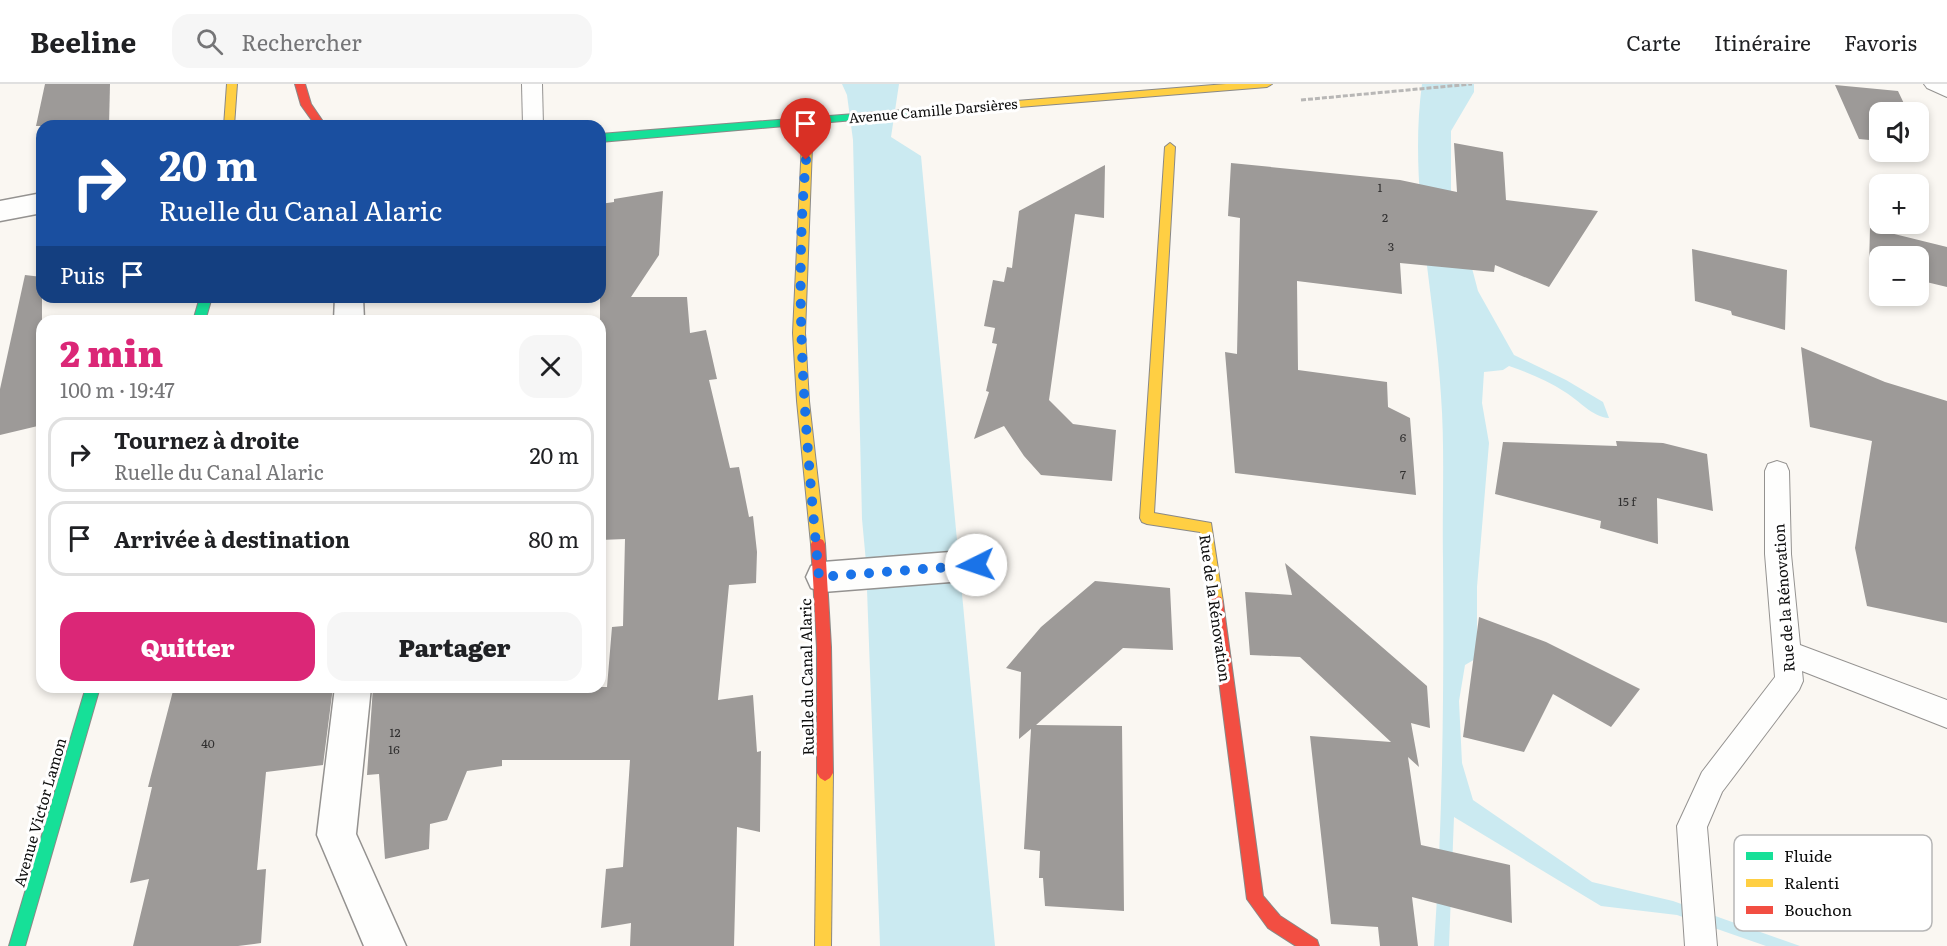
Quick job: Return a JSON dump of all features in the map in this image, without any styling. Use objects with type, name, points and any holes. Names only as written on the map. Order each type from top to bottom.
[{"type":"street","points":[[229,120],[232,84]]},
{"type":"street","points":[[300,84],[306,105],[317,120]]},
{"type":"street","name":"Avenue Camille Darsières","points":[[606,137],[1211,86],[1267,84]]},
{"type":"street","name":"Ruelle du Canal Alaric","points":[[808,120],[800,226],[799,335],[805,438],[821,577],[825,834],[823,946]]},
{"type":"street","name":"Rue de la Rénovation","points":[[1170,147],[1148,518],[1206,527],[1255,899],[1274,922],[1311,946]]},
{"type":"street","points":[[0,211],[36,204]]},
{"type":"street","points":[[821,577],[976,565]]},
{"type":"street","name":"Avenue Victor Lamon","points":[[17,946],[91,693]]},
{"type":"street","points":[[352,693],[336,835],[385,946]]},
{"type":"lane","points":[[532,84],[533,120]]},
{"type":"lane","points":[[1934,84],[1947,91]]},
{"type":"lane","name":"Rue de la Rénovation","points":[[1701,946],[1692,826],[1712,782],[1789,681],[1778,554],[1777,471]]},
{"type":"lane","points":[[1788,653],[1947,714]]},
{"type":"path","points":[[1405,91],[1472,84]]},
{"type":"water","points":[[842,84],[899,84],[891,137],[921,156],[995,946],[880,946],[866,562],[862,519],[853,140],[847,95]]},
{"type":"water","points":[[1422,84],[1474,84],[1474,92],[1451,131],[1451,204],[1463,234],[1478,291],[1514,355],[1566,380],[1603,402],[1609,418],[1597,415],[1552,384],[1509,366],[1503,370],[1484,372],[1482,403],[1489,443],[1477,587],[1477,658],[1465,665],[1459,701],[1462,763],[1473,800],[1592,882],[1673,901],[1734,923],[1734,931],[1758,931],[1800,946],[1766,946],[1677,915],[1601,906],[1454,817],[1449,946],[1434,946],[1442,753],[1443,437],[1438,357],[1420,201],[1419,123]]},
{"type":"building","points":[[45,84],[110,84],[109,120],[37,120]]},
{"type":"building","points":[[1835,85],[1898,91],[1903,102],[1869,102],[1869,140],[1859,139]]},
{"type":"building","points":[[1454,143],[1503,152],[1506,200],[1598,211],[1549,287],[1495,265],[1494,272],[1400,263],[1402,294],[1297,281],[1298,370],[1387,382],[1388,407],[1410,418],[1416,495],[1235,473],[1225,352],[1237,354],[1240,218],[1228,216],[1231,163],[1400,180],[1457,192]]},
{"type":"building","points":[[1105,165],[1104,218],[1075,214],[1049,400],[1073,424],[1116,430],[1112,481],[1041,475],[1024,456],[1004,426],[974,439],[989,392],[986,391],[997,344],[992,343],[995,328],[984,326],[993,280],[1004,282],[1007,267],[1012,268],[1019,211]]},
{"type":"building","points":[[663,191],[659,255],[631,297],[687,297],[690,333],[706,330],[717,379],[709,380],[730,468],[739,467],[749,517],[753,516],[757,552],[756,583],[729,585],[718,700],[753,695],[757,752],[761,751],[760,832],[737,827],[734,946],[630,946],[631,923],[601,928],[606,869],[623,867],[630,760],[502,760],[502,766],[467,771],[447,820],[430,824],[429,849],[385,859],[379,774],[367,775],[373,693],[606,693],[612,627],[623,626],[625,539],[606,540],[606,315],[600,315],[600,303],[606,303],[606,203],[614,202],[614,199]]},
{"type":"building","points":[[1870,234],[1894,234],[1947,247],[1947,287],[1929,283],[1929,246],[1870,246]]},
{"type":"building","points":[[1692,249],[1787,270],[1785,330],[1732,315],[1731,311],[1695,301]]},
{"type":"building","points":[[25,275],[36,276],[36,303],[42,303],[42,315],[36,315],[36,426],[0,435],[0,389]]},
{"type":"building","points":[[1801,347],[1885,382],[1947,401],[1947,623],[1867,606],[1855,548],[1872,441],[1810,427]]},
{"type":"building","points":[[1616,441],[1663,443],[1707,454],[1713,511],[1657,498],[1658,544],[1600,528],[1601,521],[1495,494],[1503,442],[1617,446]]},
{"type":"building","points":[[1285,563],[1427,686],[1430,728],[1411,723],[1419,767],[1408,757],[1421,845],[1510,865],[1512,923],[1412,897],[1418,946],[1380,946],[1378,927],[1331,924],[1310,736],[1391,742],[1300,657],[1250,655],[1245,592],[1292,595]]},
{"type":"building","points":[[1095,581],[1170,588],[1173,650],[1123,648],[1036,725],[1122,726],[1124,911],[1045,906],[1043,878],[1039,878],[1040,851],[1024,849],[1031,729],[1019,739],[1021,672],[1006,668],[1041,627]]},
{"type":"building","points":[[1479,617],[1546,642],[1640,689],[1611,727],[1553,694],[1524,752],[1463,737]]},
{"type":"building","points":[[172,693],[332,693],[323,765],[266,772],[257,870],[266,869],[261,943],[238,946],[133,946],[149,879],[130,883],[152,787],[148,787]]},
{"type":"traffic: fast","points":[[606,138],[931,111]]},
{"type":"traffic: fast","points":[[201,315],[204,303]]},
{"type":"traffic: fast","points":[[17,946],[91,693]]},
{"type":"traffic: slow","points":[[229,120],[232,84]]},
{"type":"traffic: slow","points":[[931,111],[1267,84]]},
{"type":"traffic: slow","points":[[808,120],[799,333],[803,401],[818,544]]},
{"type":"traffic: slow","points":[[1170,147],[1147,518],[1206,527],[1216,602]]},
{"type":"traffic: slow","points":[[823,946],[825,773]]},
{"type":"traffic: jam","points":[[300,84],[306,105],[317,120]]},
{"type":"traffic: jam","points":[[818,544],[824,647],[825,773]]},
{"type":"traffic: jam","points":[[1216,602],[1255,899],[1274,922],[1311,946]]},
{"type":"route","points":[[806,160],[800,226],[799,335],[805,438],[819,577],[976,565]]}]
